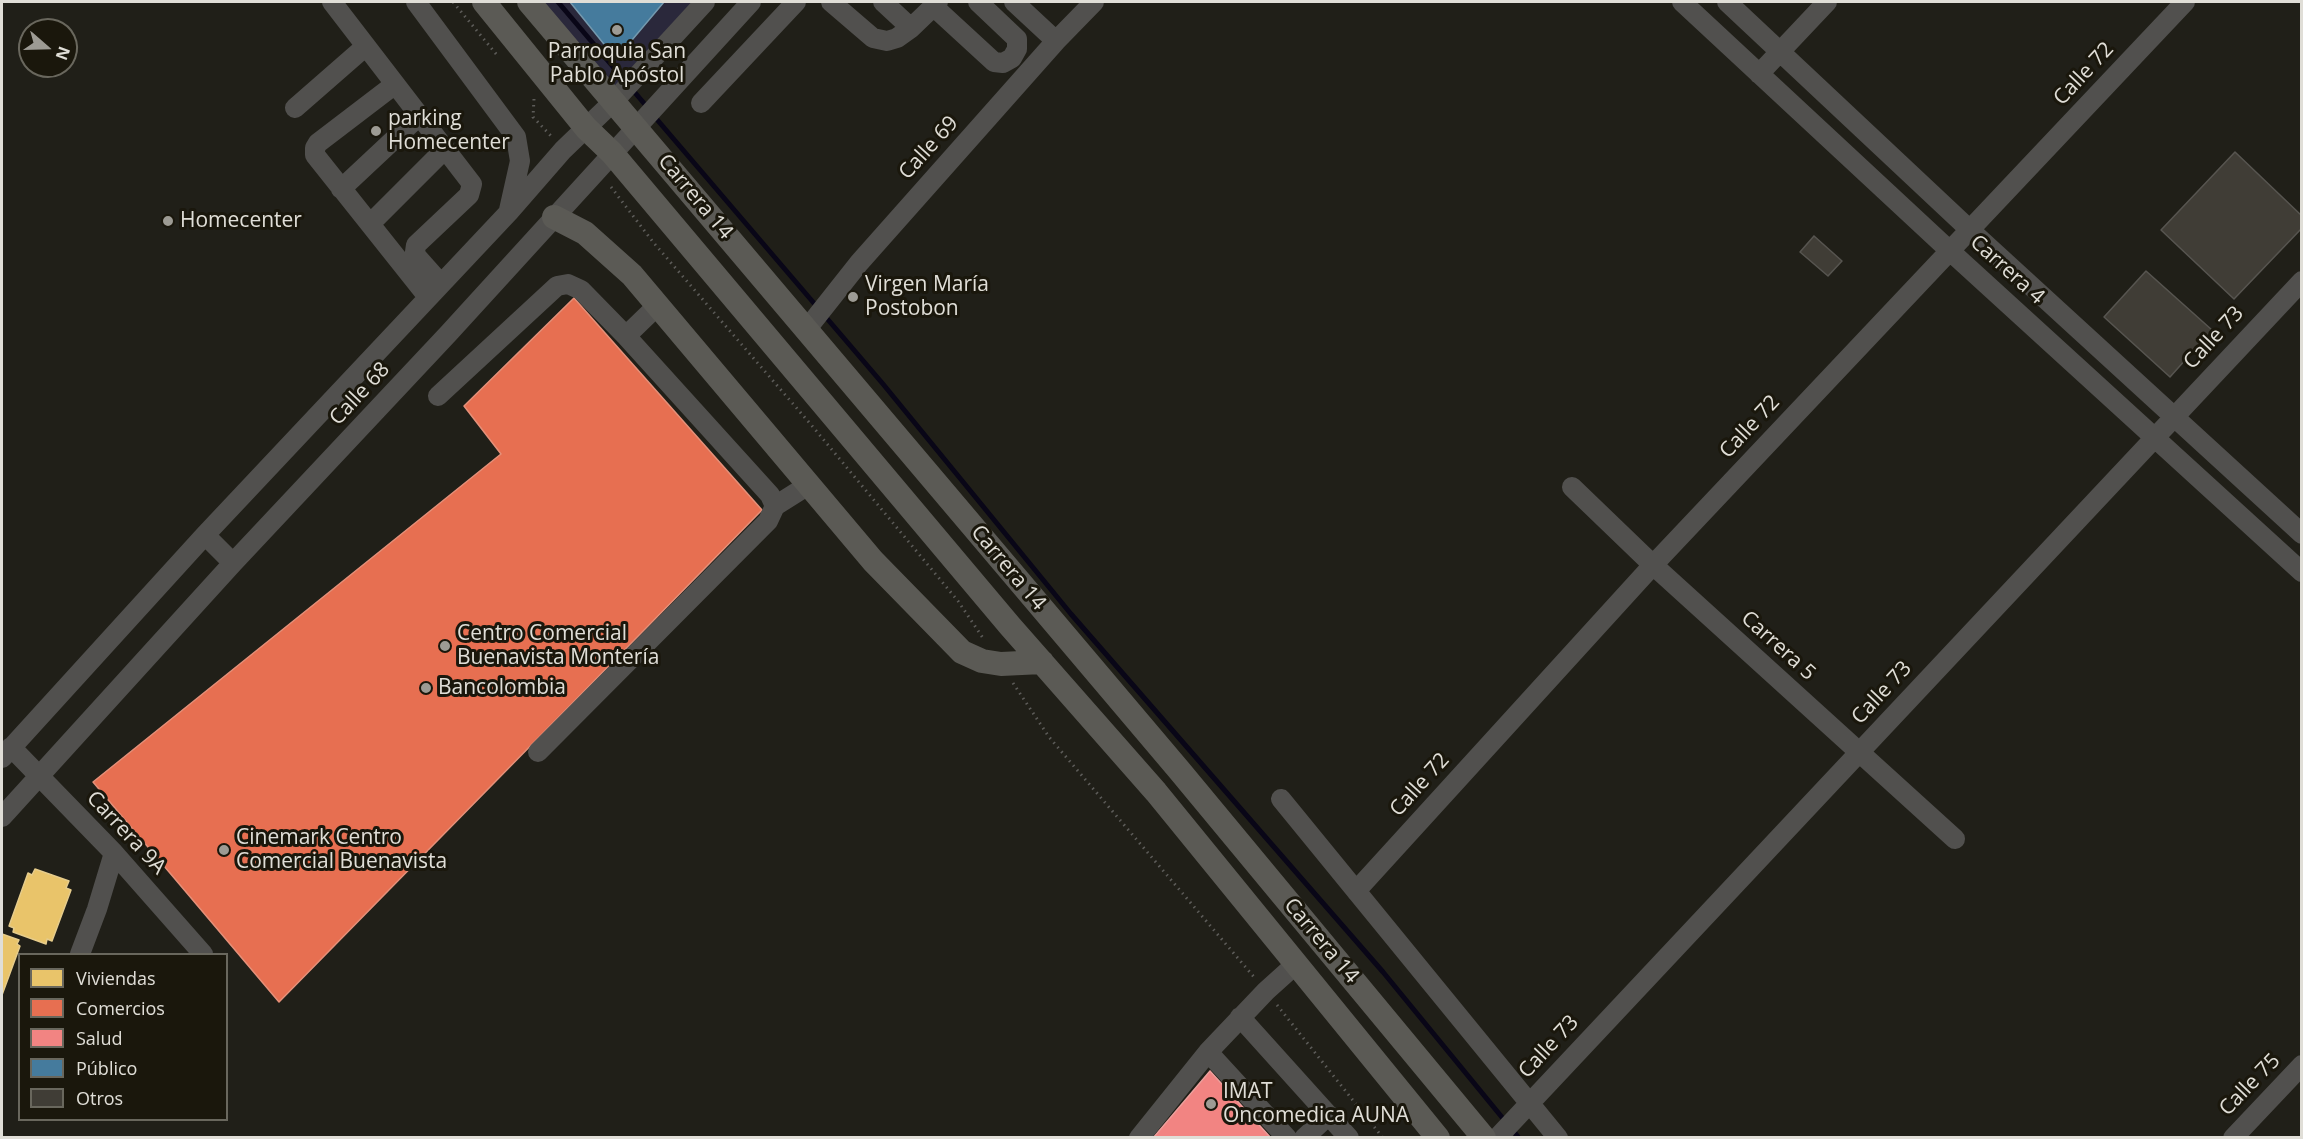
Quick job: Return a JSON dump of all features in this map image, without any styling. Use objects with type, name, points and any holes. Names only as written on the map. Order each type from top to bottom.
[{"type":"main road","name":"Carrera 14","points":[[484,2],[586,128],[612,153],[1042,662],[1156,792],[1438,1137]]},
{"type":"main road","name":"Carrera 14","points":[[530,2],[644,120],[1179,770],[1494,1137]]},
{"type":"main road","points":[[554,217],[585,233],[632,275],[873,561],[962,652],[982,661],[1001,664],[1042,662]]},
{"type":"street","points":[[332,2],[472,184],[473,188],[469,195],[416,245],[414,252],[435,291]]},
{"type":"street","points":[[416,2],[516,137],[519,161],[509,212]]},
{"type":"street","name":"Calle 68","points":[[6,753],[205,535],[509,212],[563,150],[621,94],[705,2]]},
{"type":"street","name":"Calle 68","points":[[2,818],[233,563],[448,334],[751,2]]},
{"type":"street","points":[[701,103],[796,2]]},
{"type":"street","points":[[831,2],[873,38],[887,41],[897,38],[911,28],[936,4],[994,62],[1003,63],[1012,58],[1017,49],[1017,39],[978,2]]},
{"type":"street","points":[[883,2],[911,28]]},
{"type":"street","points":[[1014,2],[1056,41]]},
{"type":"street","name":"Calle 69","points":[[812,322],[859,263],[1056,41],[1094,2]]},
{"type":"street","name":"Carrera 4","points":[[1682,2],[2301,573]]},
{"type":"street","name":"Carrera 4","points":[[1727,2],[1970,230],[2301,534]]},
{"type":"street","points":[[1759,74],[1827,2]]},
{"type":"street","name":"Calle 72","points":[[1356,891],[1653,565],[2185,2]]},
{"type":"street","points":[[295,108],[366,46]]},
{"type":"street","points":[[394,85],[318,143],[315,155],[370,224],[435,291]]},
{"type":"street","points":[[341,189],[419,116]]},
{"type":"street","points":[[1864,171],[1881,146]]},
{"type":"street","points":[[370,224],[445,149]]},
{"type":"street","name":"Calle 73","points":[[1494,1137],[1525,1108],[2301,281]]},
{"type":"street","points":[[438,396],[557,286],[568,284],[581,290],[626,336],[770,495],[775,506]]},
{"type":"street","points":[[626,336],[658,305]]},
{"type":"street","points":[[2055,346],[2079,329]]},
{"type":"street","points":[[538,752],[768,521],[775,506],[810,484]]},
{"type":"street","name":"Carrera 5","points":[[1572,486],[1653,565],[1955,839]]},
{"type":"street","points":[[205,535],[233,563]]},
{"type":"street","name":"Carrera 9A","points":[[6,753],[39,776],[114,853],[202,953]]},
{"type":"street","points":[[1281,800],[1356,891],[1525,1108],[1558,1137]]},
{"type":"street","points":[[80,953],[98,909],[114,853]]},
{"type":"street","points":[[1139,1137],[1208,1052],[1266,991],[1296,964]]},
{"type":"street","points":[[1240,1017],[1349,1137]]},
{"type":"street","points":[[1208,1052],[1287,1137]]},
{"type":"street","name":"Calle 75","points":[[2233,1137],[2301,1065]]},
{"type":"street","points":[[1304,1137],[1329,1115]]},
{"type":"path","points":[[453,2],[504,62]]},
{"type":"path","points":[[534,99],[533,117],[563,150]]},
{"type":"path","points":[[589,178],[602,175],[653,242],[813,428],[957,601],[1048,737],[1266,991],[1383,1137]]},
{"type":"shaded area","points":[[529,2],[705,2],[614,101]]},
{"type":"building: Viviendas","points":[[35,869],[69,881],[66,888],[71,890],[52,941],[47,939],[46,944],[13,932],[14,928],[9,926],[28,873],[32,875]]},
{"type":"building: Viviendas","points":[[2,934],[19,940],[17,944],[20,946],[2,995]]},
{"type":"building: Comercios","name":"Centro Comercial Buenavista Montería","points":[[574,298],[762,510],[279,1002],[93,782],[501,454],[464,406]]},
{"type":"building: Salud","name":"IMAT Oncomedica AUNA","points":[[1210,1071],[1271,1138],[1153,1138]]},
{"type":"building: Público","name":"Parroquia San Pablo Apóstol","points":[[570,2],[664,2],[616,59]]},
{"type":"building: Otros","points":[[2235,152],[2302,216],[2302,228],[2234,299],[2161,230]]},
{"type":"building: Otros","points":[[1814,236],[1842,261],[1828,276],[1800,252]]},
{"type":"building: Otros","points":[[2146,271],[2212,330],[2170,377],[2104,317]]},
{"type":"waterway","points":[[558,2],[648,108]]},
{"type":"waterway","points":[[654,116],[883,384],[1071,614],[1383,972],[1519,1138]]},
{"type":"place","name":"Parroquia San Pablo Apóstol","points":[[617,30]]},
{"type":"place","name":"parking Homecenter","points":[[376,131]]},
{"type":"place","name":"Homecenter","points":[[168,221]]},
{"type":"place","name":"Virgen María Postobon","points":[[853,297]]},
{"type":"place","name":"Centro Comercial Buenavista Montería","points":[[445,646]]},
{"type":"place","name":"Bancolombia","points":[[426,688]]},
{"type":"place","name":"Cinemark Centro Comercial Buenavista","points":[[224,850]]},
{"type":"place","name":"IMAT Oncomedica AUNA","points":[[1211,1104]]}]
